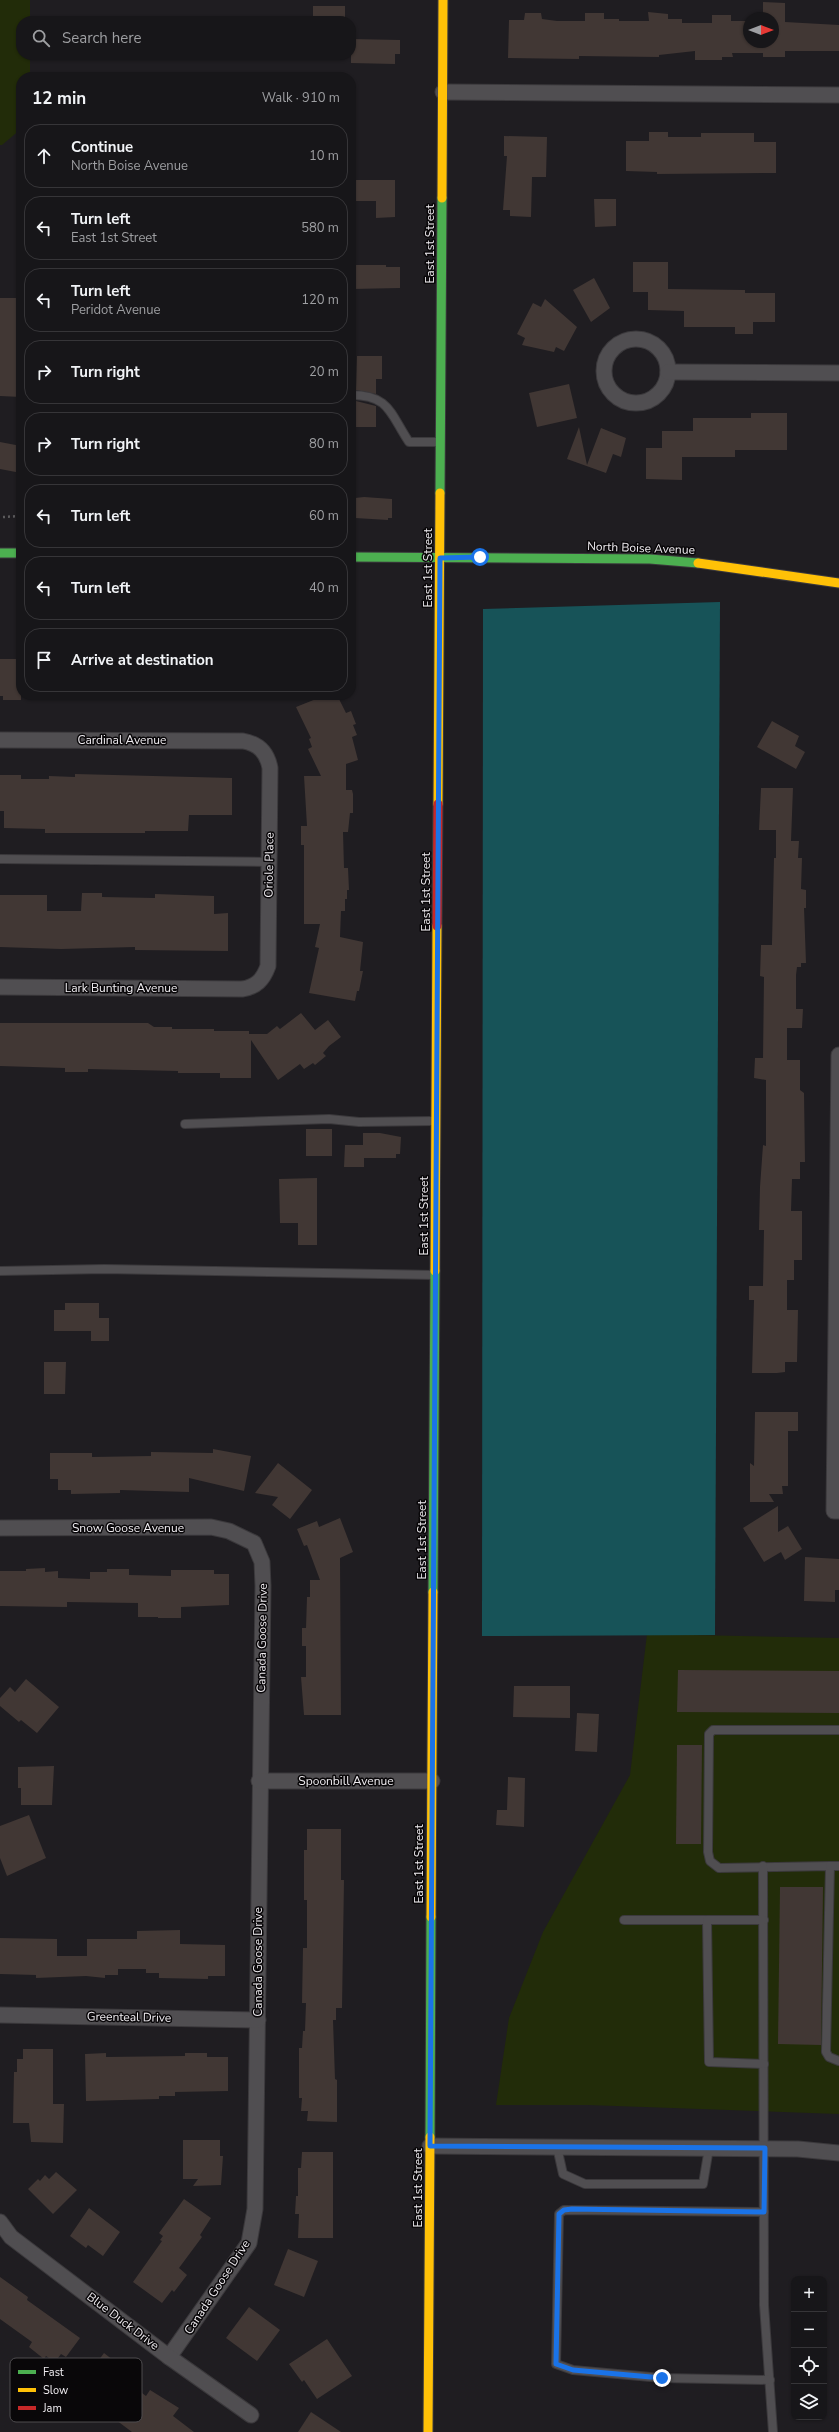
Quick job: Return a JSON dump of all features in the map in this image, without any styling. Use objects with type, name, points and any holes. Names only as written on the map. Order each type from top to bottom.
[{"type":"main road","name":"East 1st Street","points":[[428,2432],[443,0]]},
{"type":"main road","points":[[0,553],[16,553]]},
{"type":"main road","name":"North Boise Avenue","points":[[356,557],[650,559],[713,564],[839,583]]},
{"type":"street","points":[[443,92],[839,95]]},
{"type":"street","points":[[638,339],[650,342],[660,349],[666,360],[668,372],[663,389],[654,397],[643,402],[632,402],[620,398],[611,390],[606,379],[605,367],[609,356],[616,346],[626,341],[638,339]]},
{"type":"street","points":[[668,372],[839,373]]},
{"type":"street","name":"Cardinal Avenue","points":[[0,740],[243,741]]},
{"type":"street","name":"Oriole Place","points":[[242,989],[258,984],[265,976],[268,966],[269,862],[268,760],[263,750],[253,743],[243,741]]},
{"type":"street","name":"Lark Bunting Avenue","points":[[0,987],[242,989]]},
{"type":"street","points":[[837,1511],[839,1054]]},
{"type":"street","name":"Snow Goose Avenue","points":[[0,1528],[211,1527],[229,1530],[254,1542]]},
{"type":"street","name":"Canada Goose Drive","points":[[169,2357],[248,2243],[256,2209],[259,1781],[263,1586],[262,1562],[254,1542]]},
{"type":"street","name":"Spoonbill Avenue","points":[[259,1781],[432,1781]]},
{"type":"street","name":"Greenteal Drive","points":[[0,2015],[258,2020]]},
{"type":"street","points":[[430,2146],[765,2148],[798,2149],[839,2153]]},
{"type":"street","name":"Blue Duck Drive","points":[[0,2222],[11,2237],[169,2357],[251,2415]]},
{"type":"lane","points":[[356,394],[368,395],[383,402],[409,442],[440,442]]},
{"type":"lane","points":[[0,859],[269,862]]},
{"type":"lane","points":[[185,1124],[329,1119],[359,1122],[437,1120]]},
{"type":"lane","points":[[0,1271],[127,1269],[436,1275]]},
{"type":"lane","points":[[839,1730],[713,1730],[709,1734],[708,1852],[710,1861],[719,1868],[763,1866],[839,1866]]},
{"type":"lane","points":[[763,1866],[765,2148],[764,2305],[773,2432]]},
{"type":"lane","points":[[830,1866],[826,2052],[829,2057],[839,2061]]},
{"type":"lane","points":[[624,1920],[764,1920]]},
{"type":"lane","points":[[707,1920],[709,2062],[764,2064]]},
{"type":"lane","points":[[557,2147],[563,2174],[585,2184],[703,2184],[709,2148]]},
{"type":"lane","points":[[764,2212],[564,2210],[559,2214],[556,2364],[573,2370],[662,2378],[770,2380]]},
{"type":"path","points":[[3,517],[16,516]]},
{"type":"green space","points":[[0,0],[30,0],[30,16],[16,16],[16,60],[30,60],[30,72],[16,72],[16,133],[0,145]]},
{"type":"green space","points":[[647,1634],[839,1638],[839,2114],[588,2105],[496,2105],[509,2018],[543,1932],[630,1775]]},
{"type":"water","points":[[720,602],[715,1635],[482,1636],[483,609]]},
{"type":"building","points":[[763,2],[785,3],[785,22],[839,25],[839,51],[785,51],[785,57],[763,57],[763,53],[732,53],[733,57],[722,57],[722,60],[695,60],[695,51],[659,55],[659,57],[579,56],[579,59],[508,58],[509,20],[524,20],[525,13],[541,13],[542,19],[557,21],[585,21],[585,13],[604,13],[604,19],[619,19],[619,21],[649,21],[648,12],[668,14],[668,19],[682,19],[682,23],[712,23],[712,15],[731,15],[731,21],[743,21],[743,48],[779,48],[779,12],[763,12]]},
{"type":"building","points":[[313,6],[345,6],[345,16],[313,16]]},
{"type":"building","points":[[356,39],[400,40],[400,54],[395,54],[395,64],[351,63],[351,60],[356,60]]},
{"type":"building","points":[[649,132],[668,132],[668,137],[701,137],[701,133],[754,133],[754,142],[776,142],[776,173],[657,174],[657,172],[626,171],[626,141],[649,141]]},
{"type":"building","points":[[504,136],[547,137],[546,177],[532,177],[531,217],[510,216],[510,210],[503,210],[507,156],[504,156]]},
{"type":"building","points":[[356,180],[395,180],[395,217],[376,218],[376,201],[356,201]]},
{"type":"building","points":[[594,199],[616,199],[616,226],[595,227]]},
{"type":"building","points":[[633,262],[668,262],[668,289],[745,290],[745,293],[775,293],[775,322],[753,322],[753,334],[735,334],[735,327],[684,327],[684,311],[648,310],[648,292],[633,292]]},
{"type":"building","points":[[356,265],[386,265],[386,267],[400,267],[400,288],[356,289]]},
{"type":"building","points":[[594,278],[610,308],[591,322],[573,290]]},
{"type":"building","points":[[0,298],[16,298],[16,397],[0,396]]},
{"type":"building","points":[[545,299],[577,327],[564,351],[556,347],[554,352],[522,345],[525,338],[517,334],[533,303],[541,307]]},
{"type":"building","points":[[357,356],[382,356],[382,379],[376,379],[376,394],[356,390]]},
{"type":"building","points":[[569,384],[577,418],[537,427],[529,393]]},
{"type":"building","points":[[356,401],[376,406],[376,427],[356,427]]},
{"type":"building","points":[[751,413],[787,413],[787,450],[735,450],[735,457],[682,457],[682,480],[646,479],[646,448],[662,448],[662,431],[693,431],[693,418],[751,418]]},
{"type":"building","points":[[579,427],[587,465],[601,428],[626,438],[621,457],[613,454],[606,473],[567,459]]},
{"type":"building","points":[[0,442],[16,445],[16,472],[0,469]]},
{"type":"building","points":[[356,498],[392,499],[392,518],[388,518],[388,520],[356,518]]},
{"type":"building","points":[[0,659],[16,659],[16,700],[3,700],[3,696],[0,696]]},
{"type":"building","points":[[314,700],[340,700],[346,713],[351,711],[356,724],[353,725],[357,735],[352,737],[358,760],[346,764],[346,790],[352,790],[353,813],[350,813],[348,832],[343,832],[344,868],[348,868],[349,890],[347,890],[347,899],[345,899],[345,911],[341,911],[340,937],[363,942],[360,971],[363,971],[359,991],[357,991],[355,1001],[309,993],[319,948],[315,947],[320,924],[304,924],[304,845],[301,845],[301,826],[307,826],[304,776],[321,776],[308,749],[312,747],[309,739],[311,738],[296,707]]},
{"type":"building","points":[[772,721],[799,736],[795,746],[805,752],[796,769],[757,747]]},
{"type":"building","points":[[75,774],[232,778],[232,815],[189,815],[188,831],[145,831],[145,833],[45,833],[45,829],[4,828],[4,811],[0,811],[0,775],[21,775],[21,779],[49,779],[49,776],[75,777]]},
{"type":"building","points":[[761,788],[793,788],[791,841],[799,841],[798,858],[802,858],[801,889],[806,890],[806,908],[804,908],[806,963],[801,963],[801,967],[797,967],[796,975],[796,1009],[803,1009],[802,1028],[787,1028],[787,1060],[800,1060],[800,1090],[804,1093],[805,1162],[800,1162],[800,1179],[792,1179],[791,1211],[802,1211],[802,1260],[794,1260],[794,1280],[787,1280],[787,1310],[798,1310],[797,1362],[785,1362],[785,1372],[777,1373],[752,1373],[754,1300],[749,1300],[749,1286],[763,1286],[764,1230],[759,1230],[763,1145],[766,1146],[766,1080],[754,1078],[755,1058],[763,1058],[764,977],[760,976],[761,945],[772,945],[774,858],[776,858],[776,830],[759,830]]},
{"type":"building","points":[[82,893],[102,893],[102,897],[155,898],[155,894],[214,896],[214,914],[228,913],[228,951],[135,950],[135,947],[61,949],[0,947],[0,895],[47,895],[47,911],[81,911]]},
{"type":"building","points":[[301,1013],[315,1030],[328,1020],[341,1037],[329,1046],[323,1053],[326,1056],[315,1065],[313,1063],[304,1069],[300,1064],[278,1080],[251,1040],[251,1078],[220,1078],[220,1073],[178,1073],[178,1071],[88,1069],[88,1072],[65,1072],[65,1068],[0,1066],[0,1023],[148,1023],[154,1027],[172,1027],[172,1029],[214,1029],[214,1031],[249,1031],[249,1034],[267,1034],[277,1026],[280,1029]]},
{"type":"building","points":[[306,1129],[332,1129],[332,1156],[306,1156]]},
{"type":"building","points":[[363,1133],[380,1133],[401,1137],[400,1154],[396,1154],[396,1158],[364,1158],[364,1167],[344,1167],[345,1145],[363,1145]]},
{"type":"building","points":[[317,1178],[317,1245],[298,1245],[298,1223],[280,1223],[279,1179]]},
{"type":"building","points":[[65,1303],[99,1303],[99,1318],[109,1318],[109,1341],[91,1341],[91,1331],[54,1331],[54,1310],[65,1310]]},
{"type":"building","points":[[44,1362],[66,1362],[65,1394],[44,1394]]},
{"type":"building","points":[[755,1412],[798,1412],[798,1431],[788,1431],[788,1486],[782,1486],[783,1494],[769,1494],[774,1502],[750,1502],[750,1463],[754,1466]]},
{"type":"building","points":[[213,1449],[251,1456],[244,1491],[189,1478],[189,1492],[120,1490],[120,1493],[71,1494],[71,1490],[58,1490],[58,1479],[50,1479],[50,1453],[92,1453],[92,1457],[151,1456],[151,1452],[213,1453]]},
{"type":"building","points":[[278,1463],[312,1490],[290,1519],[272,1505],[278,1497],[255,1493]]},
{"type":"building","points":[[778,1506],[778,1532],[788,1526],[802,1549],[785,1560],[781,1552],[764,1562],[743,1528]]},
{"type":"building","points":[[340,1518],[353,1552],[340,1558],[341,1715],[304,1715],[301,1677],[306,1677],[306,1646],[302,1646],[302,1628],[306,1628],[307,1597],[310,1597],[310,1580],[320,1580],[307,1545],[304,1546],[297,1529],[317,1521],[319,1527]]},
{"type":"building","points":[[805,1557],[839,1559],[839,1590],[835,1590],[835,1602],[804,1601]]},
{"type":"building","points":[[45,1568],[45,1572],[58,1571],[58,1578],[90,1579],[90,1572],[107,1572],[107,1569],[129,1569],[129,1575],[171,1576],[171,1570],[214,1570],[214,1574],[229,1574],[229,1605],[181,1607],[181,1618],[138,1617],[138,1603],[67,1602],[67,1607],[0,1606],[0,1571],[26,1571],[26,1569]]},
{"type":"building","points":[[678,1670],[839,1671],[839,1713],[677,1712]]},
{"type":"building","points":[[26,1679],[59,1707],[37,1733],[21,1720],[19,1722],[0,1706],[0,1698],[10,1687],[15,1692]]},
{"type":"building","points":[[514,1686],[570,1686],[570,1718],[513,1717]]},
{"type":"building","points":[[577,1713],[599,1714],[597,1752],[575,1751]]},
{"type":"building","points":[[677,1745],[702,1745],[701,1844],[676,1844]]},
{"type":"building","points":[[54,1766],[52,1805],[21,1805],[21,1788],[18,1788],[18,1767]]},
{"type":"building","points":[[508,1777],[525,1778],[524,1827],[496,1825],[497,1810],[507,1810]]},
{"type":"building","points":[[29,1815],[46,1858],[7,1876],[0,1858],[0,1826]]},
{"type":"building","points":[[307,1829],[341,1829],[341,1880],[344,1880],[342,2008],[336,2008],[336,2020],[333,2020],[335,2079],[337,2080],[337,2122],[307,2121],[308,2111],[301,2111],[302,2098],[299,2098],[299,2048],[302,2048],[303,2031],[305,2031],[306,2003],[302,2003],[303,1948],[307,1948],[307,1900],[304,1900],[304,1850],[307,1850]]},
{"type":"building","points":[[780,1887],[823,1887],[821,2045],[778,2044]]},
{"type":"building","points":[[180,1930],[180,1944],[225,1945],[225,1976],[208,1976],[208,1979],[159,1978],[159,1973],[146,1973],[146,1969],[118,1969],[118,1975],[105,1975],[105,1978],[86,1976],[36,1978],[36,1975],[0,1974],[0,1938],[57,1939],[57,1956],[87,1956],[87,1939],[137,1939],[137,1931]]},
{"type":"building","points":[[23,2049],[53,2049],[53,2104],[64,2104],[63,2143],[31,2142],[29,2123],[13,2123],[14,2072],[17,2072],[17,2059],[23,2059]]},
{"type":"building","points":[[106,2053],[106,2057],[185,2056],[185,2053],[207,2053],[207,2057],[228,2057],[228,2091],[175,2092],[175,2096],[159,2096],[159,2099],[86,2101],[85,2054]]},
{"type":"building","points":[[183,2140],[220,2140],[220,2156],[223,2156],[221,2185],[193,2186],[198,2179],[183,2179]]},
{"type":"building","points":[[302,2152],[333,2152],[333,2238],[298,2238],[299,2214],[295,2214],[296,2196],[298,2196],[298,2168],[301,2168]]},
{"type":"building","points":[[56,2172],[77,2190],[53,2214],[28,2189],[38,2179],[40,2181],[45,2175],[49,2179]]},
{"type":"building","points":[[184,2199],[211,2218],[200,2235],[202,2237],[179,2268],[187,2275],[174,2292],[172,2290],[162,2303],[133,2282],[162,2241],[160,2240],[163,2236],[159,2233]]},
{"type":"building","points":[[89,2208],[120,2232],[103,2256],[88,2245],[86,2248],[70,2236]]},
{"type":"building","points":[[288,2249],[318,2261],[304,2297],[274,2285]]},
{"type":"building","points":[[0,2277],[28,2297],[27,2300],[80,2338],[66,2357],[61,2354],[58,2358],[49,2358],[46,2356],[43,2358],[29,2347],[32,2342],[0,2319]]},
{"type":"building","points":[[249,2307],[280,2330],[257,2361],[226,2338]]},
{"type":"building","points":[[327,2339],[352,2376],[317,2399],[304,2380],[302,2382],[289,2364]]},
{"type":"building","points":[[104,2353],[110,2358],[100,2358]]},
{"type":"building","points":[[150,2390],[179,2408],[173,2416],[194,2432],[132,2432],[119,2422],[142,2422],[142,2393],[146,2396]]},
{"type":"building","points":[[311,2412],[341,2432],[298,2432]]},
{"type":"traffic: fast","points":[[440,493],[442,198]]},
{"type":"traffic: fast","points":[[0,553],[16,553]]},
{"type":"traffic: fast","points":[[356,557],[650,559],[698,563]]},
{"type":"traffic: fast","points":[[433,1592],[435,1271]]},
{"type":"traffic: fast","points":[[430,2137],[431,1917]]},
{"type":"traffic: slow","points":[[442,198],[443,0]]},
{"type":"traffic: slow","points":[[438,804],[440,493]]},
{"type":"traffic: slow","points":[[698,563],[839,583]]},
{"type":"traffic: slow","points":[[435,1271],[437,926]]},
{"type":"traffic: slow","points":[[431,1917],[433,1592]]},
{"type":"traffic: slow","points":[[428,2432],[430,2137]]},
{"type":"traffic: jam","points":[[437,926],[438,804]]},
{"type":"route","points":[[480,557],[440,558],[438,1074],[430,2146],[765,2148],[764,2212],[572,2209],[564,2210],[559,2214],[556,2364],[573,2370],[662,2378]]}]
